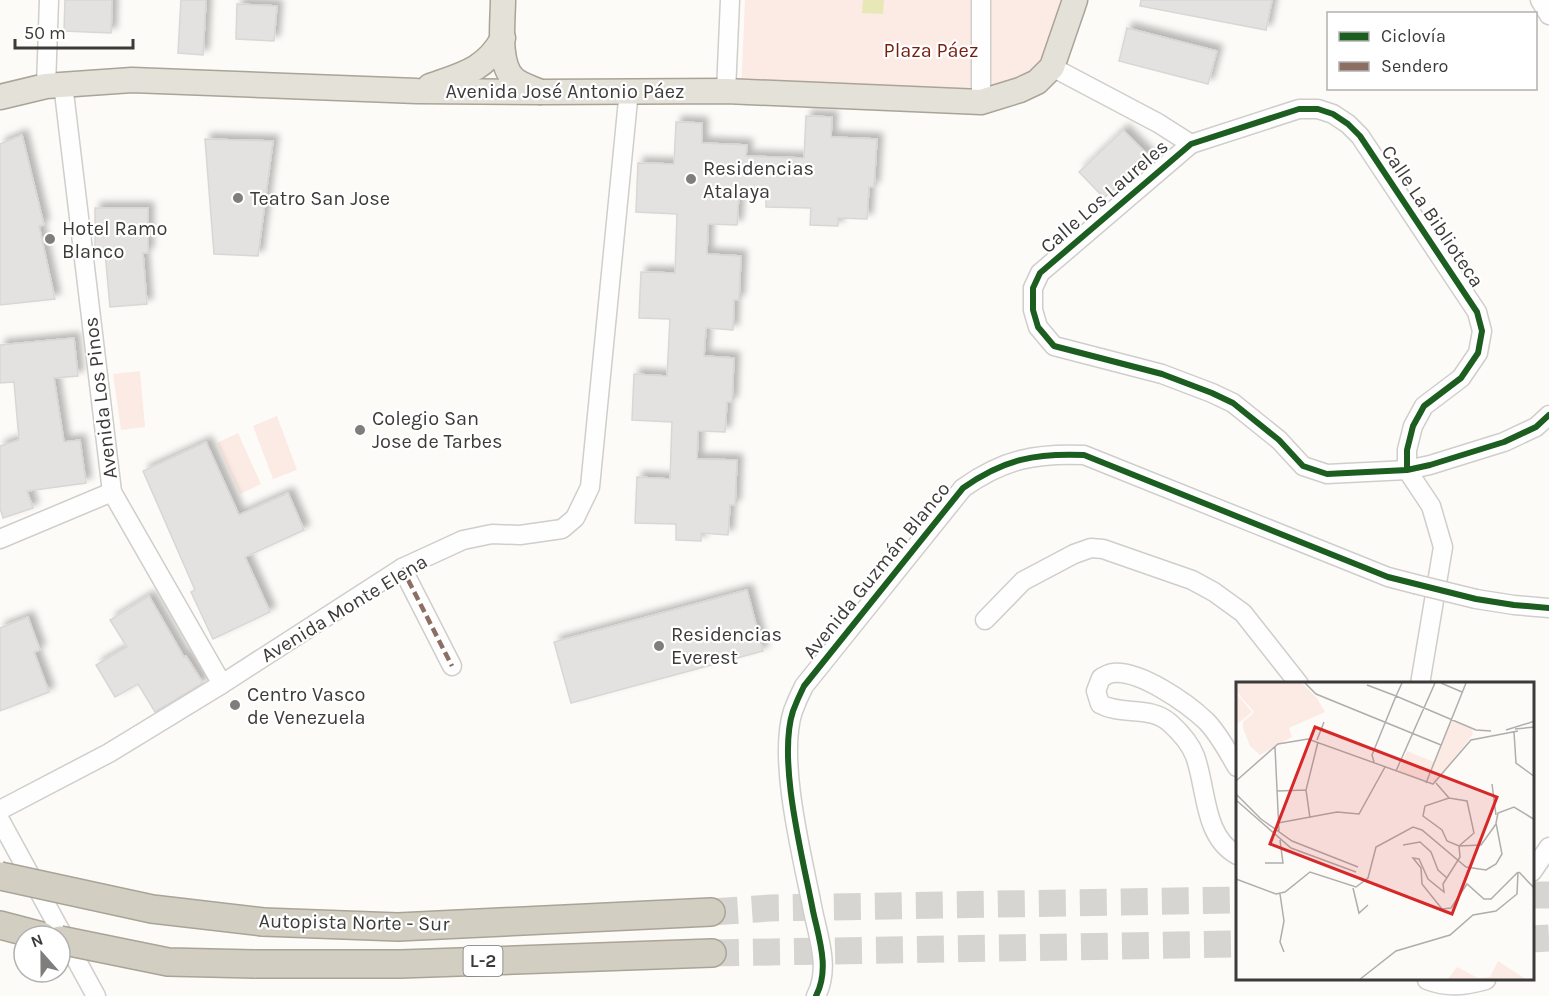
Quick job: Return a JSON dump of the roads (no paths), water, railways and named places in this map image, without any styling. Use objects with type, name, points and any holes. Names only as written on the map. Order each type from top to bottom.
[{"type":"highway","name":"Autopista Norte - Sur","points":[[0,876],[152,909],[263,922],[398,927],[711,912]]},
{"type":"highway","name":"Autopista Norte - Sur","points":[[72,942],[168,962],[254,964],[401,964],[712,953]]},
{"type":"main road","points":[[503,0],[502,38],[507,70],[514,79],[542,93]]},
{"type":"main road","points":[[1052,67],[1075,0]]},
{"type":"main road","points":[[417,91],[476,68],[495,52],[502,38]]},
{"type":"main road","name":"Avenida José Antonio Páez","points":[[0,97],[55,85],[132,80],[417,91],[542,93],[629,90],[726,91],[981,102],[1037,82],[1052,67]]},
{"type":"street","name":"Avenida Los Pinos","points":[[49,0],[55,85],[112,492],[222,684]]},
{"type":"street","points":[[726,91],[730,0]]},
{"type":"street","points":[[981,0],[981,102]]},
{"type":"street","points":[[1540,0],[1549,15]]},
{"type":"street","points":[[1052,67],[1158,123],[1191,144]]},
{"type":"street","name":"Avenida Monte Elena","points":[[0,810],[110,753],[402,568],[463,540],[492,534],[520,535],[562,529],[575,518],[590,487],[629,90]]},
{"type":"street","name":"Calle La Biblioteca","points":[[1191,144],[1299,109],[1318,108],[1333,114],[1360,136],[1477,312],[1482,331],[1478,353],[1461,378],[1424,405],[1413,426],[1407,450],[1407,470]]},
{"type":"street","name":"Calle Los Laureles","points":[[1191,144],[1040,273],[1033,288],[1033,310],[1038,327],[1053,346],[1162,374],[1233,403],[1279,440],[1303,466],[1327,474],[1407,470],[1430,465],[1504,442],[1536,427],[1549,416]]},
{"type":"street","name":"Avenida Guzmán Blanco","points":[[816,996],[824,965],[798,830],[789,769],[789,742],[793,713],[804,686],[963,488],[982,474],[1009,462],[1034,456],[1084,455],[1388,577],[1476,599],[1549,609]]},
{"type":"street","points":[[1407,470],[1431,506],[1443,547],[1420,682]]},
{"type":"street","points":[[0,539],[112,492]]},
{"type":"street","points":[[985,620],[1023,581],[1074,554],[1091,548],[1103,549],[1192,580],[1214,592],[1243,613],[1297,682]]},
{"type":"street","points":[[402,568],[452,666]]},
{"type":"street","points":[[1236,766],[1207,722],[1178,700],[1149,682],[1128,674],[1112,673],[1101,678],[1096,691],[1100,704],[1111,710],[1155,713],[1186,739],[1195,755],[1214,831],[1222,843],[1236,854]]},
{"type":"street","points":[[0,819],[96,996]]},
{"type":"street","points":[[1534,870],[1549,847]]},
{"type":"street","points":[[1430,981],[1441,985],[1463,986],[1482,981]]},
{"type":"tunnel","points":[[1534,895],[1549,895]]},
{"type":"tunnel","points":[[711,912],[770,908],[1236,900]]},
{"type":"tunnel","points":[[1534,939],[1549,938]]},
{"type":"tunnel","points":[[712,953],[1236,944]]},
{"type":"place","name":"Residencias Atalaya","points":[[691,179]]},
{"type":"place","name":"Teatro San Jose","points":[[238,198]]},
{"type":"place","name":"Hotel Ramo Blanco","points":[[50,239]]},
{"type":"place","name":"Colegio San Jose de Tarbes","points":[[360,430]]},
{"type":"place","name":"Residencias Everest","points":[[659,646]]},
{"type":"place","name":"Centro Vasco de Venezuela","points":[[235,705]]},
{"type":"park label","name":"Plaza Páez","points":[[931,50]]}]
